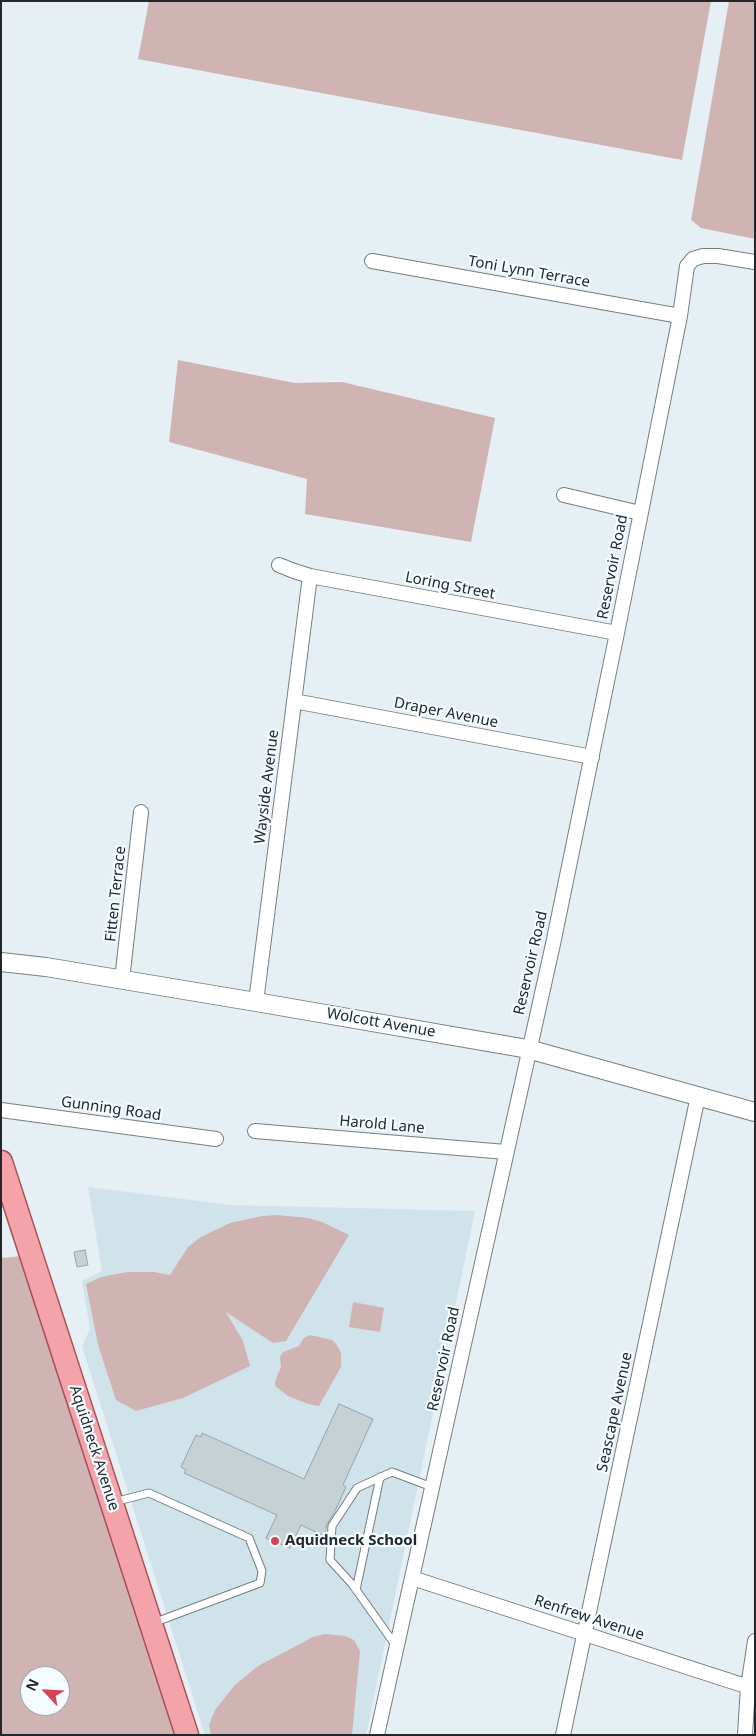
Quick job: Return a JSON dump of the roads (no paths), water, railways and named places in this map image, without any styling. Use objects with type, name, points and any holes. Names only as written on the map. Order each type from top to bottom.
[{"type":"main road","name":"Aquidneck Avenue","points":[[1,1162],[187,1735]]},
{"type":"street","name":"Reservoir Road","points":[[378,1735],[528,1049],[553,944],[680,316],[687,266],[693,259],[703,256],[718,256],[755,262]]},
{"type":"street","name":"Toni Lynn Terrace","points":[[372,261],[680,316]]},
{"type":"street","points":[[564,494],[640,513]]},
{"type":"street","name":"Loring Street","points":[[280,564],[294,572],[310,576],[617,633]]},
{"type":"street","name":"Wayside Avenue","points":[[256,1002],[310,576]]},
{"type":"street","name":"Draper Avenue","points":[[294,701],[592,757]]},
{"type":"street","name":"Fitten Terrace","points":[[122,980],[141,812]]},
{"type":"street","name":"Wolcott Avenue","points":[[1,962],[256,1002],[528,1049],[755,1112]]},
{"type":"street","name":"Seascape Avenue","points":[[563,1735],[698,1096]]},
{"type":"street","name":"Gunning Road","points":[[1,1110],[216,1139]]},
{"type":"street","name":"Harold Lane","points":[[255,1131],[506,1152]]},
{"type":"street","name":"Renfrew Avenue","points":[[412,1578],[751,1688]]},
{"type":"street","points":[[745,1735],[755,1641]]},
{"type":"lane","points":[[397,1647],[356,1590],[330,1560],[332,1526],[357,1488],[392,1472],[432,1488]]},
{"type":"lane","points":[[356,1590],[380,1477]]},
{"type":"lane","points":[[112,1502],[149,1493],[249,1538],[262,1571],[260,1583],[150,1624]]},
{"type":"place","name":"Aquidneck School","points":[[275,1541]]}]
